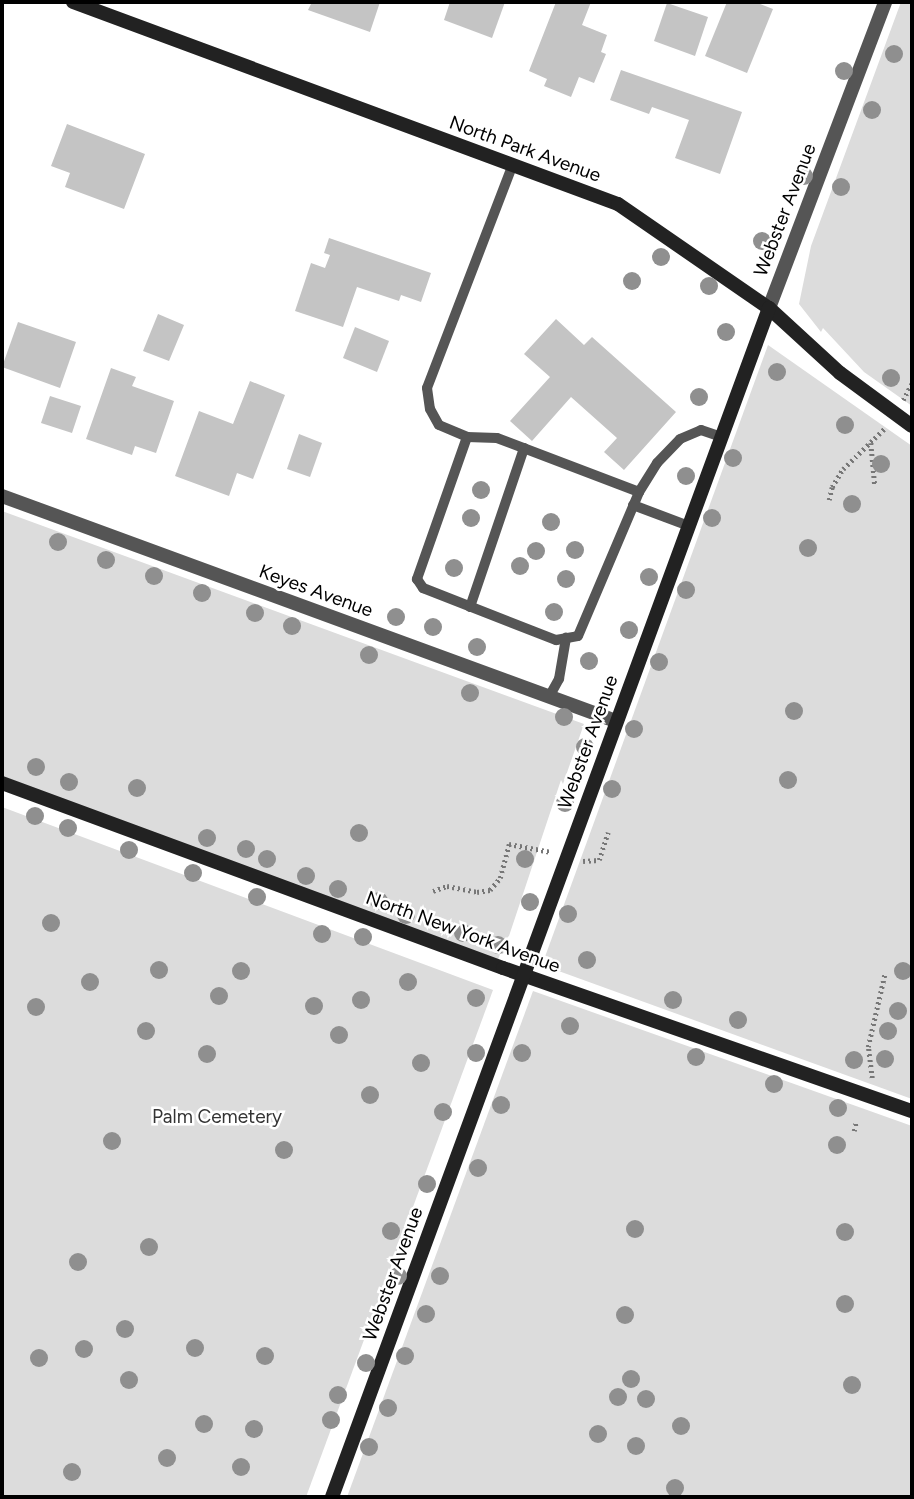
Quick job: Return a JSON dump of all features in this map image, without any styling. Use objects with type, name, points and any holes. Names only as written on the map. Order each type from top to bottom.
[{"type":"street","name":"North Park Avenue","points":[[73,2],[629,209],[769,308],[840,373],[912,426]]},
{"type":"street","name":"Webster Avenue","points":[[332,1497],[566,856],[885,2]]},
{"type":"street","name":"Keyes Avenue","points":[[2,496],[616,721]]},
{"type":"street","name":"North New York Avenue","points":[[2,783],[523,975],[912,1111]]},
{"type":"lane","points":[[513,164],[427,388],[430,410],[439,425],[467,437],[497,439],[640,489]]},
{"type":"lane","points":[[467,437],[417,579],[423,589],[556,640],[578,636],[640,489],[657,463],[680,439],[701,430],[722,437]]},
{"type":"lane","points":[[470,607],[524,448]]},
{"type":"lane","points":[[633,505],[689,526]]},
{"type":"lane","points":[[549,697],[559,679],[566,638]]},
{"type":"path","points":[[829,500],[838,476],[871,443],[894,414],[912,383]]},
{"type":"path","points":[[871,443],[875,486]]},
{"type":"path","points":[[433,891],[447,887],[477,892],[490,890],[500,878],[509,844],[595,862],[608,832]]},
{"type":"path","points":[[872,1079],[868,1047],[885,973]]},
{"type":"path","points":[[854,1131],[856,1122]]},
{"type":"green space","points":[[901,2],[912,2],[912,406],[864,372],[823,328],[821,332],[799,304],[811,246]]},
{"type":"green space","points":[[768,345],[912,446],[912,1099],[542,965]]},
{"type":"green space","points":[[2,511],[584,724],[563,784],[561,780],[503,954],[500,954],[497,963],[2,776]]},
{"type":"green space","name":"Palm Cemetery","points":[[2,807],[493,990],[306,1497],[2,1497]]},
{"type":"green space","points":[[533,991],[912,1126],[912,1497],[347,1497]]},
{"type":"building","points":[[312,2],[380,2],[370,32],[308,10]]},
{"type":"building","points":[[450,2],[505,2],[492,38],[444,20]]},
{"type":"building","points":[[556,2],[591,2],[582,25],[607,35],[601,52],[606,54],[594,83],[579,77],[571,97],[544,86],[547,79],[529,71]]},
{"type":"building","points":[[727,2],[755,2],[773,9],[747,73],[705,56]]},
{"type":"building","points":[[667,3],[708,17],[695,56],[654,41]]},
{"type":"building","points":[[621,70],[742,112],[720,174],[675,158],[689,120],[652,107],[649,114],[610,100]]},
{"type":"building","points":[[67,124],[145,154],[124,209],[65,187],[70,173],[51,166]]},
{"type":"building","points":[[329,238],[431,273],[421,302],[401,295],[399,301],[357,287],[343,327],[295,311],[311,263],[325,268],[330,255],[324,253]]},
{"type":"building","points":[[158,314],[184,325],[169,361],[143,351]]},
{"type":"building","points":[[556,319],[584,345],[592,337],[676,412],[624,470],[604,452],[617,438],[571,397],[532,441],[510,421],[550,377],[524,354]]},
{"type":"building","points":[[18,322],[76,342],[60,388],[2,367]]},
{"type":"building","points":[[355,327],[389,341],[377,372],[343,358]]},
{"type":"building","points":[[111,368],[136,377],[132,386],[174,401],[156,453],[135,446],[132,455],[86,439]]},
{"type":"building","points":[[250,381],[285,395],[253,479],[237,473],[229,496],[175,476],[199,411],[233,424]]},
{"type":"building","points":[[50,396],[81,406],[72,433],[41,423]]},
{"type":"building","points":[[299,434],[322,443],[310,477],[287,469]]}]
